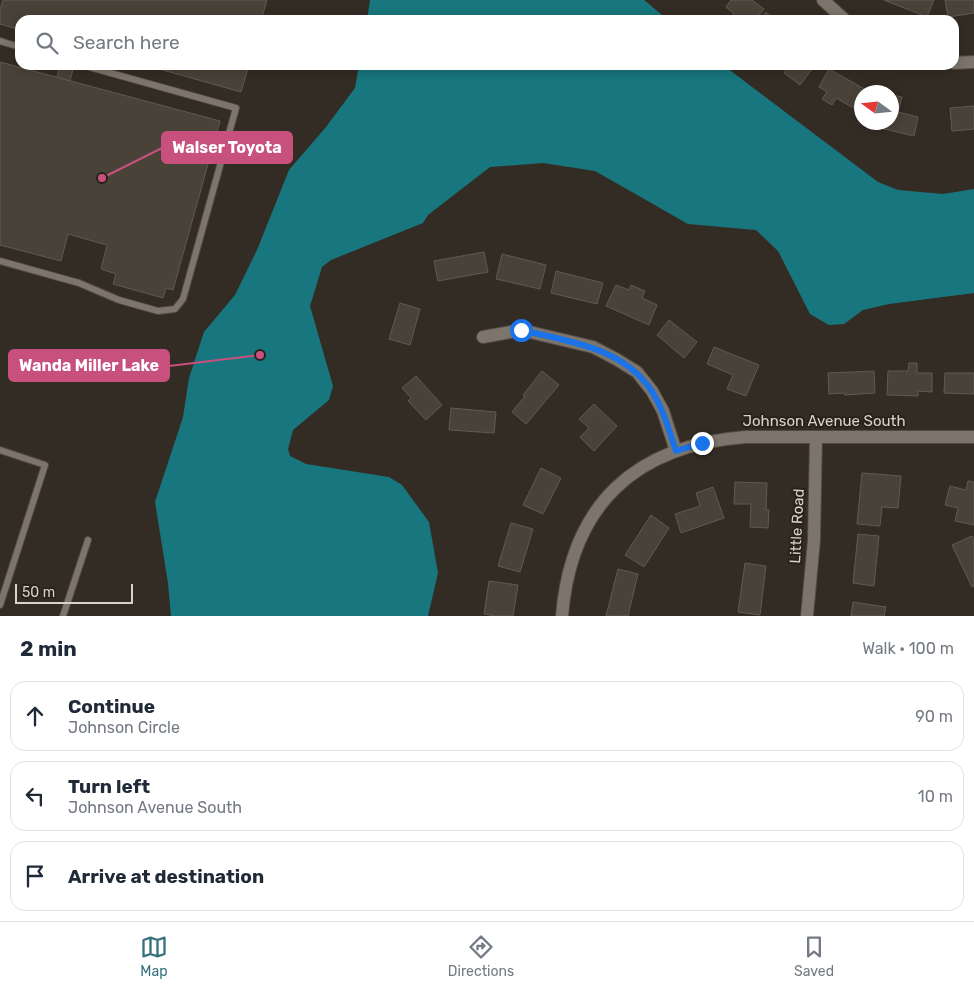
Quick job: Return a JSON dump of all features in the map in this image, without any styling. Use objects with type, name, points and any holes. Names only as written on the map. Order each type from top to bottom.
[{"type":"street","points":[[822,0],[839,15]]},
{"type":"street","points":[[959,63],[974,62]]},
{"type":"street","points":[[483,337],[521,330],[593,347],[616,359],[637,372],[652,391],[662,411],[676,451]]},
{"type":"street","name":"Little Road","points":[[807,616],[814,540],[816,437]]},
{"type":"street","name":"Johnson Avenue South","points":[[562,616],[563,596],[570,564],[582,533],[598,507],[618,486],[646,465],[676,451],[724,439],[974,437]]},
{"type":"lane","points":[[0,41],[15,46]]},
{"type":"lane","points":[[0,261],[79,283],[119,300],[158,311],[175,309],[183,299],[236,108],[100,70]]},
{"type":"lane","points":[[0,450],[45,465],[0,605]]},
{"type":"lane","points":[[63,616],[88,540]]},
{"type":"water","points":[[370,0],[644,0],[662,15],[368,15]]},
{"type":"water","points":[[358,70],[730,70],[878,182],[898,190],[943,194],[974,189],[974,293],[889,304],[863,310],[844,324],[829,325],[810,314],[778,251],[756,230],[688,224],[595,171],[543,163],[490,167],[428,215],[423,223],[331,260],[322,267],[310,306],[333,386],[329,400],[293,430],[288,449],[290,456],[306,464],[389,477],[402,485],[429,522],[438,573],[428,616],[171,616],[168,583],[155,502],[183,417],[189,378],[204,332],[235,295],[257,250],[289,170],[326,127],[355,88]]},
{"type":"building","points":[[3,0],[267,0],[262,15],[15,15],[15,28],[0,24],[0,10]]},
{"type":"building","points":[[731,0],[752,0],[764,9],[759,15],[733,15],[726,7]]},
{"type":"building","points":[[884,0],[934,0],[928,15],[922,15]]},
{"type":"building","points":[[945,0],[974,0],[974,13],[948,15]]},
{"type":"building","points":[[0,62],[15,66],[15,70],[30,70],[220,121],[173,290],[166,288],[163,298],[113,284],[116,274],[101,269],[107,245],[68,234],[61,261],[0,245]]},
{"type":"building","points":[[59,70],[73,70],[70,81],[57,77]]},
{"type":"building","points":[[163,70],[248,70],[241,92]]},
{"type":"building","points":[[786,70],[811,70],[800,85],[784,73]]},
{"type":"building","points":[[828,70],[831,70],[857,85],[854,85],[854,108],[836,98],[832,105],[822,99],[827,92],[819,87]]},
{"type":"building","points":[[899,96],[902,97],[899,108]]},
{"type":"building","points":[[974,106],[974,129],[952,131],[950,108]]},
{"type":"building","points":[[899,112],[918,117],[914,136],[889,130],[899,130]]},
{"type":"building","points":[[484,252],[488,272],[438,281],[434,261]]},
{"type":"building","points":[[502,254],[546,265],[540,289],[496,279]]},
{"type":"building","points":[[556,271],[603,283],[597,304],[551,293]]},
{"type":"building","points":[[616,285],[629,290],[631,285],[645,291],[642,298],[657,305],[649,325],[606,306]]},
{"type":"building","points":[[400,303],[420,309],[410,345],[389,339]]},
{"type":"building","points":[[669,320],[697,342],[684,358],[657,335]]},
{"type":"building","points":[[714,347],[759,365],[746,396],[727,389],[733,375],[707,364]]},
{"type":"building","points":[[909,363],[917,363],[917,373],[932,373],[932,392],[918,391],[918,396],[887,395],[888,371],[908,371]]},
{"type":"building","points":[[542,371],[559,385],[526,424],[512,412]]},
{"type":"building","points":[[874,371],[875,393],[829,394],[828,373]]},
{"type":"building","points":[[945,373],[974,373],[974,394],[944,393]]},
{"type":"building","points":[[416,376],[442,405],[426,420],[408,401],[411,398],[402,388]]},
{"type":"building","points":[[594,404],[617,426],[594,451],[580,437],[589,428],[579,419]]},
{"type":"building","points":[[451,408],[496,412],[494,433],[449,430]]},
{"type":"building","points":[[541,468],[561,478],[543,514],[523,505]]},
{"type":"building","points":[[862,473],[901,476],[898,508],[882,507],[880,526],[857,524]]},
{"type":"building","points":[[968,481],[974,482],[974,525],[955,521],[958,508],[945,505],[950,486],[966,490]]},
{"type":"building","points":[[735,482],[767,483],[766,510],[769,510],[768,528],[750,527],[751,504],[734,504]]},
{"type":"building","points":[[713,487],[724,518],[681,533],[675,514],[700,506],[696,493]]},
{"type":"building","points":[[651,515],[669,528],[644,567],[625,555]]},
{"type":"building","points":[[511,523],[533,529],[520,572],[498,566]]},
{"type":"building","points":[[858,534],[879,536],[874,586],[853,583]]},
{"type":"building","points":[[972,536],[974,539],[974,586],[972,587],[952,545]]},
{"type":"building","points":[[745,563],[766,566],[760,615],[738,612]]},
{"type":"building","points":[[618,569],[638,574],[628,616],[606,616]]},
{"type":"building","points":[[489,581],[518,585],[513,616],[484,614]]},
{"type":"building","points":[[853,602],[886,607],[884,616],[851,616]]},
{"type":"place","name":"Walser Toyota","points":[[102,178]]},
{"type":"place","name":"Wanda Miller Lake","points":[[260,355]]},
{"type":"route","points":[[521,330],[593,347],[637,372],[652,391],[662,411],[676,451],[702,443]]}]
